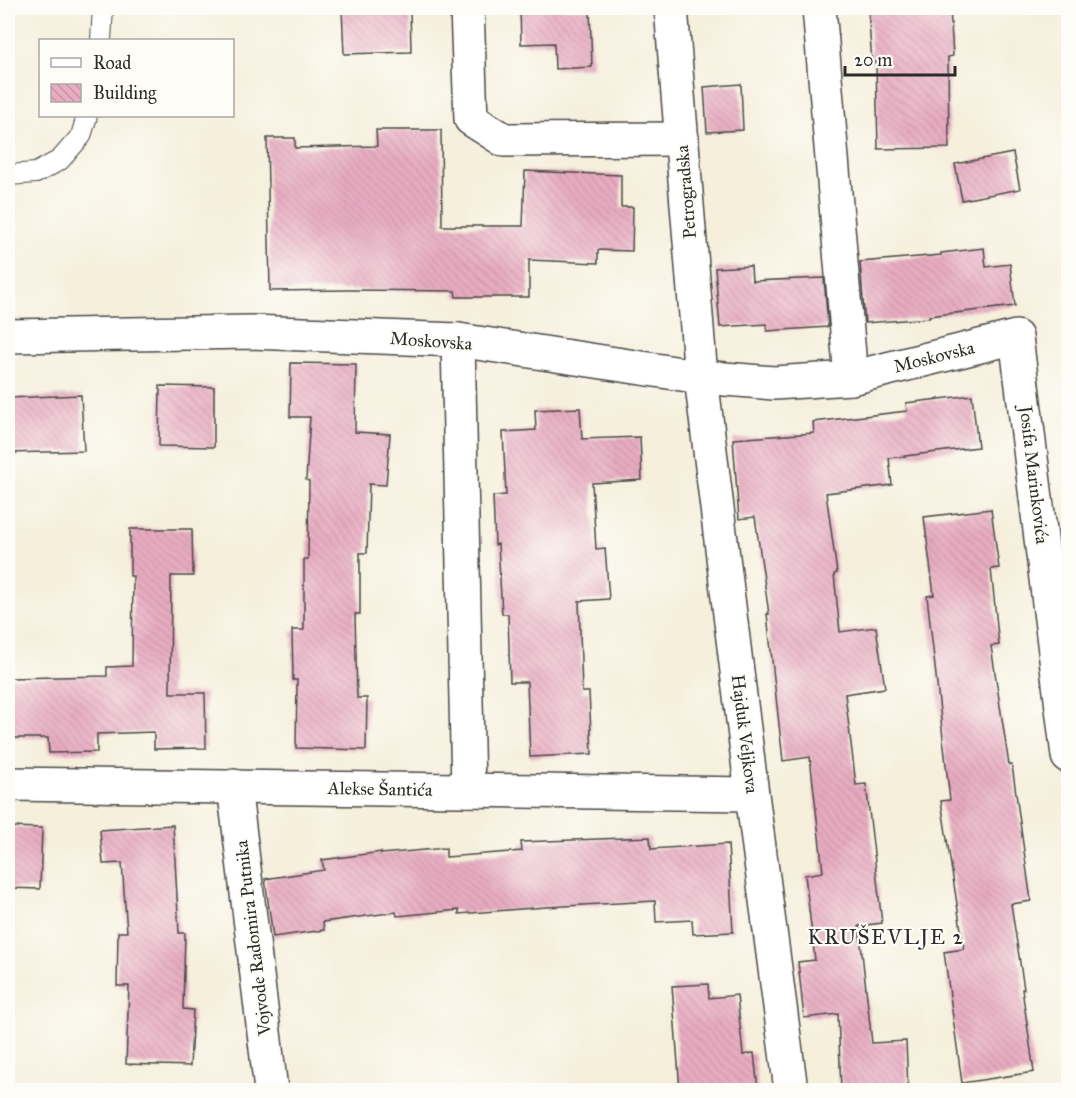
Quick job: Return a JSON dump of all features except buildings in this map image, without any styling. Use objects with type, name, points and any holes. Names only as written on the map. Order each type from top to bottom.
[{"type":"street","points":[[467,8],[471,119],[504,140],[682,139]]},
{"type":"street","name":"Petrogradska","points":[[671,8],[701,377]]},
{"type":"street","points":[[819,8],[851,378]]},
{"type":"street","name":"Moskovska","points":[[8,336],[251,332],[458,340],[701,377],[774,383],[851,378],[1016,337]]},
{"type":"street","name":"Josifa Marinkovića","points":[[1016,337],[1068,756]]},
{"type":"street","points":[[458,340],[468,790]]},
{"type":"street","name":"Hajduk Veljkova","points":[[701,377],[791,1090]]},
{"type":"street","name":"Alekse Šantića","points":[[8,784],[752,794]]},
{"type":"street","name":"Vojvode Radomira Putnika","points":[[234,786],[271,1090]]},
{"type":"lane","points":[[101,39],[103,8]]},
{"type":"lane","points":[[8,175],[36,173],[60,160],[81,136],[87,117]]},
{"type":"district","name":"KRUŠEVLJE 2","points":[[886,937]]}]
